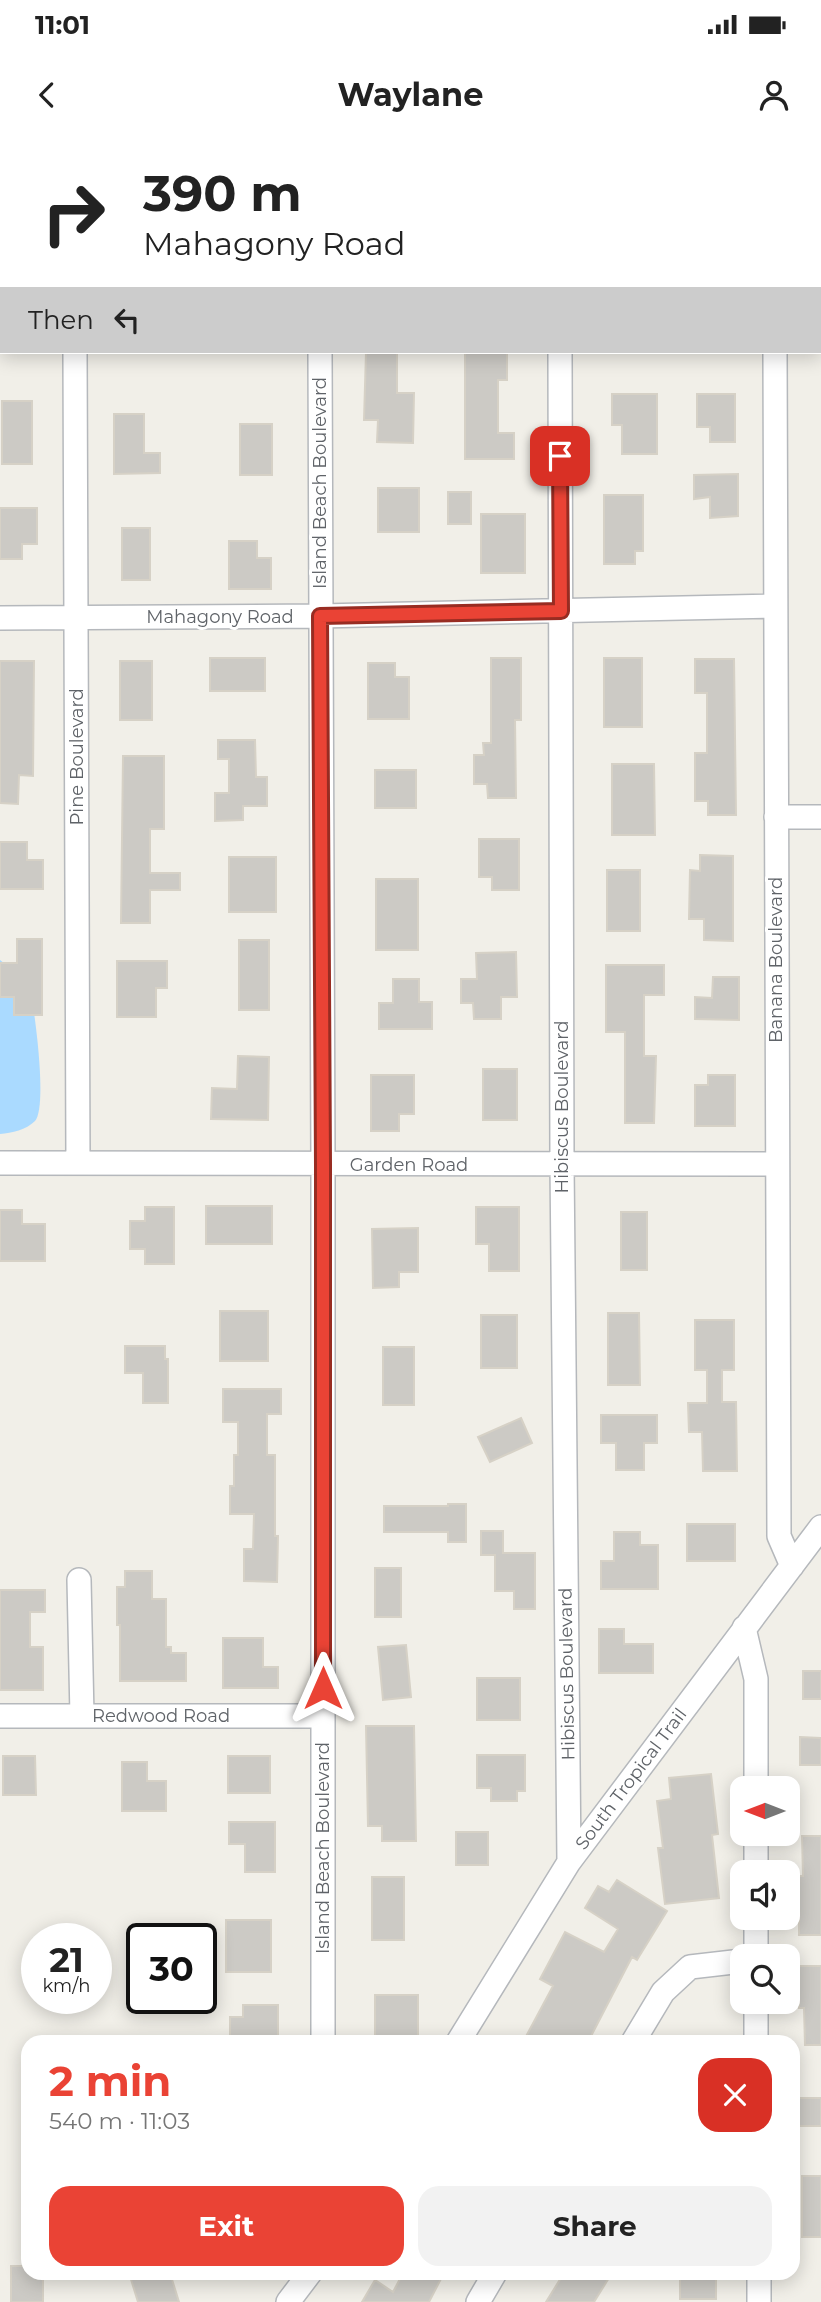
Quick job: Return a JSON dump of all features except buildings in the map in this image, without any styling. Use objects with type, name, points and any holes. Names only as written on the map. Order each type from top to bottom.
[{"type":"street","name":"Pine Boulevard","points":[[75,354],[78,1163]]},
{"type":"street","name":"Island Beach Boulevard","points":[[320,354],[323,2035]]},
{"type":"street","name":"Hibiscus Boulevard","points":[[559,354],[562,1164],[569,1862]]},
{"type":"street","name":"Banana Boulevard","points":[[775,354],[779,1536],[793,1566]]},
{"type":"street","name":"Mahagony Road","points":[[0,618],[320,616],[775,606]]},
{"type":"street","points":[[776,817],[821,817]]},
{"type":"street","name":"Garden Road","points":[[0,1163],[777,1164]]},
{"type":"street","name":"South Tropical Trail","points":[[462,2035],[569,1862],[821,1527]]},
{"type":"street","points":[[79,1580],[82,1716]]},
{"type":"street","points":[[744,1628],[757,1679],[756,1776]]},
{"type":"street","name":"Redwood Road","points":[[0,1716],[323,1716]]},
{"type":"street","points":[[637,2035],[663,1992],[690,1967],[730,1962]]},
{"type":"street","points":[[756,2014],[756,2035]]},
{"type":"street","points":[[288,2302],[305,2280]]},
{"type":"street","points":[[478,2302],[491,2280]]},
{"type":"street","points":[[759,2280],[759,2302]]},
{"type":"water","points":[[0,960],[29,983],[39,1055],[40,1096],[39,1112],[35,1121],[19,1130],[0,1134]]},
{"type":"route","points":[[323,1688],[320,616],[561,611],[560,456]]}]
